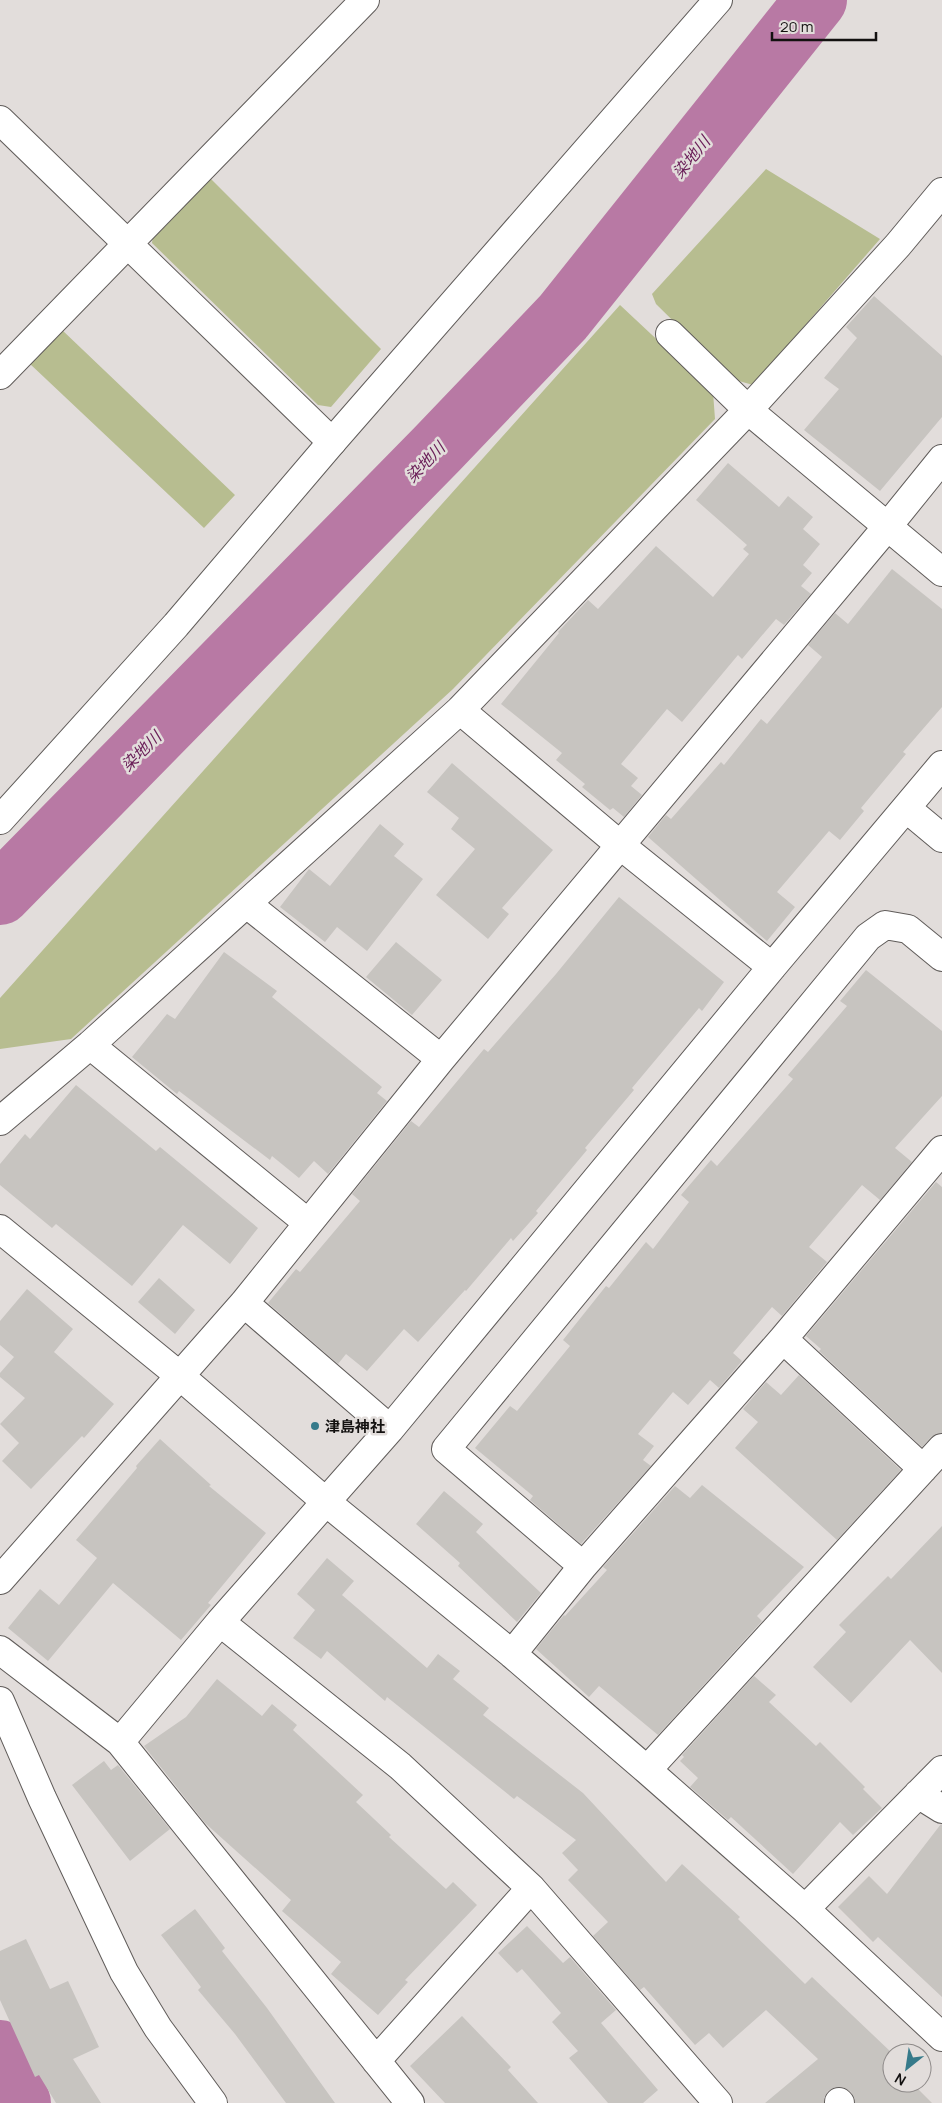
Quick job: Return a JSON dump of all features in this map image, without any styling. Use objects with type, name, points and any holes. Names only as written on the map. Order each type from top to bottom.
[{"type":"street","points":[[0,375],[365,0]]},
{"type":"street","points":[[0,820],[176,625],[332,442],[718,0]]},
{"type":"street","points":[[0,120],[332,442]]},
{"type":"street","points":[[0,1121],[90,1045],[460,710],[748,410],[898,245],[942,192]]},
{"type":"street","points":[[670,334],[748,410],[942,572]]},
{"type":"street","points":[[0,1580],[244,1302],[441,1059],[942,459]]},
{"type":"street","points":[[460,710],[620,845],[772,967]]},
{"type":"street","points":[[120,1742],[220,1622],[390,1429],[772,967],[942,765]]},
{"type":"street","points":[[906,808],[942,838]]},
{"type":"street","points":[[247,904],[441,1059]]},
{"type":"street","points":[[583,1566],[446,1449],[868,936],[885,924],[908,929],[942,957]]},
{"type":"street","points":[[90,1045],[308,1223]]},
{"type":"street","points":[[512,1654],[583,1566],[783,1339],[942,1150]]},
{"type":"street","points":[[0,1229],[180,1376],[325,1501],[512,1654],[804,1909],[942,2037]]},
{"type":"street","points":[[244,1302],[390,1429]]},
{"type":"street","points":[[783,1339],[923,1469]]},
{"type":"street","points":[[647,1770],[942,1448]]},
{"type":"street","points":[[220,1622],[400,1766],[531,1888],[718,2103]]},
{"type":"street","points":[[0,1650],[120,1742],[410,2103]]},
{"type":"street","points":[[0,1702],[46,1807],[124,1972],[158,2028],[213,2103]]},
{"type":"street","points":[[804,1909],[942,1770]]},
{"type":"street","points":[[918,1794],[942,1808]]},
{"type":"street","points":[[376,2061],[531,1888]]},
{"type":"green space","points":[[766,169],[880,239],[753,385],[732,379],[656,304],[652,294]]},
{"type":"green space","points":[[206,174],[381,349],[331,407],[318,405],[152,243],[154,228]]},
{"type":"green space","points":[[620,305],[713,392],[715,419],[453,689],[71,1039],[0,1049],[0,998]]},
{"type":"green space","points":[[61,329],[235,495],[204,528],[29,363]]},
{"type":"building","points":[[874,296],[942,356],[942,417],[880,491],[804,430],[839,389],[824,378],[857,338],[846,327]]},
{"type":"building","points":[[728,463],[779,507],[788,496],[813,517],[803,529],[820,544],[803,565],[812,573],[801,586],[811,594],[784,625],[776,619],[742,659],[738,655],[682,722],[667,709],[621,764],[638,778],[631,786],[642,795],[624,817],[613,808],[610,810],[582,787],[585,784],[556,760],[562,753],[501,704],[558,632],[588,600],[598,609],[656,546],[713,597],[749,554],[743,549],[747,545],[696,500]]},
{"type":"building","points":[[892,569],[942,609],[942,707],[903,752],[906,754],[861,808],[864,811],[840,840],[829,831],[777,892],[795,907],[767,941],[648,837],[666,815],[671,819],[721,762],[724,765],[761,719],[767,724],[822,657],[808,645],[835,613],[848,624]]},
{"type":"building","points":[[452,763],[553,850],[502,908],[509,914],[488,939],[436,895],[475,849],[451,829],[459,818],[427,792]]},
{"type":"building","points":[[380,824],[404,844],[394,856],[423,879],[367,951],[337,927],[325,942],[280,907],[309,869],[330,886]]},
{"type":"building","points":[[619,897],[724,982],[702,1011],[699,1008],[632,1088],[634,1090],[585,1148],[587,1150],[536,1211],[538,1213],[513,1241],[511,1238],[466,1291],[418,1342],[404,1329],[367,1371],[346,1354],[338,1364],[268,1303],[296,1269],[300,1272],[360,1201],[352,1194],[411,1121],[419,1127],[484,1049],[488,1052],[556,974]]},
{"type":"building","points":[[396,942],[442,980],[412,1015],[366,977]]},
{"type":"building","points":[[224,952],[277,991],[272,997],[382,1087],[377,1093],[387,1101],[328,1174],[314,1161],[299,1178],[272,1156],[270,1160],[179,1091],[177,1094],[132,1057],[167,1014],[175,1019]]},
{"type":"building","points":[[866,970],[942,1031],[942,1096],[895,1148],[912,1162],[880,1200],[862,1185],[809,1247],[827,1262],[782,1316],[772,1307],[733,1353],[742,1361],[719,1388],[710,1380],[688,1405],[673,1392],[638,1434],[654,1446],[643,1460],[651,1466],[581,1544],[530,1500],[533,1496],[475,1448],[510,1406],[517,1411],[570,1346],[563,1340],[606,1286],[609,1288],[646,1242],[653,1249],[689,1202],[681,1195],[711,1160],[717,1166],[793,1079],[788,1075],[847,1006],[840,1001]]},
{"type":"building","points":[[76,1085],[156,1151],[160,1147],[258,1228],[230,1264],[183,1225],[132,1286],[56,1224],[52,1228],[0,1185],[0,1164],[25,1134],[30,1139]]},
{"type":"building","points":[[936,1182],[942,1187],[942,1433],[931,1437],[922,1447],[819,1351],[821,1349],[806,1336]]},
{"type":"building","points":[[159,1278],[195,1310],[175,1334],[138,1302]]},
{"type":"building","points":[[27,1289],[73,1329],[54,1352],[114,1404],[84,1438],[82,1436],[31,1489],[2,1461],[19,1443],[0,1424],[25,1398],[0,1377],[0,1373],[14,1357],[0,1345],[0,1321]]},
{"type":"building","points":[[799,1375],[901,1470],[837,1540],[735,1448],[758,1422],[743,1409],[766,1382],[781,1395]]},
{"type":"building","points":[[160,1439],[211,1485],[209,1486],[266,1533],[208,1603],[211,1605],[181,1640],[113,1583],[48,1661],[8,1628],[40,1589],[59,1605],[97,1558],[76,1540]]},
{"type":"building","points":[[702,1485],[804,1567],[757,1616],[762,1621],[658,1735],[599,1686],[589,1697],[536,1649],[564,1615],[607,1570],[603,1567],[675,1486],[690,1498]]},
{"type":"building","points":[[444,1491],[483,1524],[476,1532],[541,1593],[517,1622],[458,1566],[460,1563],[416,1524]]},
{"type":"building","points":[[942,1526],[942,1673],[910,1640],[851,1703],[813,1667],[846,1632],[839,1625],[888,1576],[891,1579]]},
{"type":"building","points":[[327,1558],[354,1581],[342,1595],[427,1668],[438,1654],[460,1671],[453,1679],[489,1708],[483,1715],[583,1793],[666,1882],[682,1864],[740,1917],[738,1919],[805,1984],[812,1977],[882,2044],[882,2093],[922,2093],[932,2103],[855,2103],[851,2092],[843,2087],[835,2087],[828,2091],[824,2098],[824,2103],[765,2103],[818,2059],[766,2010],[723,2048],[709,2033],[695,2045],[644,1987],[640,1990],[593,1936],[608,1922],[568,1880],[578,1870],[562,1853],[576,1840],[517,1796],[514,1799],[387,1697],[385,1701],[327,1651],[321,1659],[293,1638],[315,1610],[297,1594]]},
{"type":"building","points":[[754,1676],[776,1695],[769,1702],[816,1746],[820,1742],[865,1787],[863,1789],[882,1808],[853,1835],[840,1822],[793,1874],[731,1817],[728,1820],[690,1787],[698,1778],[680,1761],[684,1757],[682,1755]]},
{"type":"building","points":[[217,1679],[262,1716],[272,1704],[297,1725],[293,1730],[363,1795],[356,1802],[391,1835],[389,1837],[446,1889],[453,1882],[477,1905],[405,1980],[408,1982],[378,2015],[331,1974],[341,1962],[282,1911],[291,1900],[205,1823],[144,1746],[186,1717]]},
{"type":"building","points":[[104,1761],[111,1770],[118,1765],[170,1829],[130,1861],[72,1785]]},
{"type":"building","points":[[941,1824],[942,1997],[878,1937],[873,1942],[838,1907],[869,1876],[887,1894]]},
{"type":"building","points":[[195,1909],[225,1948],[222,1951],[267,2008],[335,2103],[286,2103],[235,2034],[198,1990],[201,1987],[161,1935]]},
{"type":"building","points":[[527,1926],[563,1963],[570,1957],[616,2010],[601,2023],[658,2090],[643,2103],[608,2103],[569,2058],[578,2051],[552,2022],[561,2013],[522,1969],[517,1973],[498,1953]]},
{"type":"building","points":[[26,1939],[50,1989],[68,1981],[99,2047],[73,2059],[101,2103],[56,2103],[39,2075],[35,2077],[0,2000],[0,1951]]},
{"type":"building","points":[[462,2016],[511,2067],[508,2070],[538,2103],[445,2103],[410,2066]]},
{"type":"waterway","name":"染地川","points":[[0,894],[437,449],[563,317],[816,0]]},
{"type":"waterway","points":[[0,2051],[20,2103]]},
{"type":"place","name":"津島神社","points":[[315,1426]]}]
